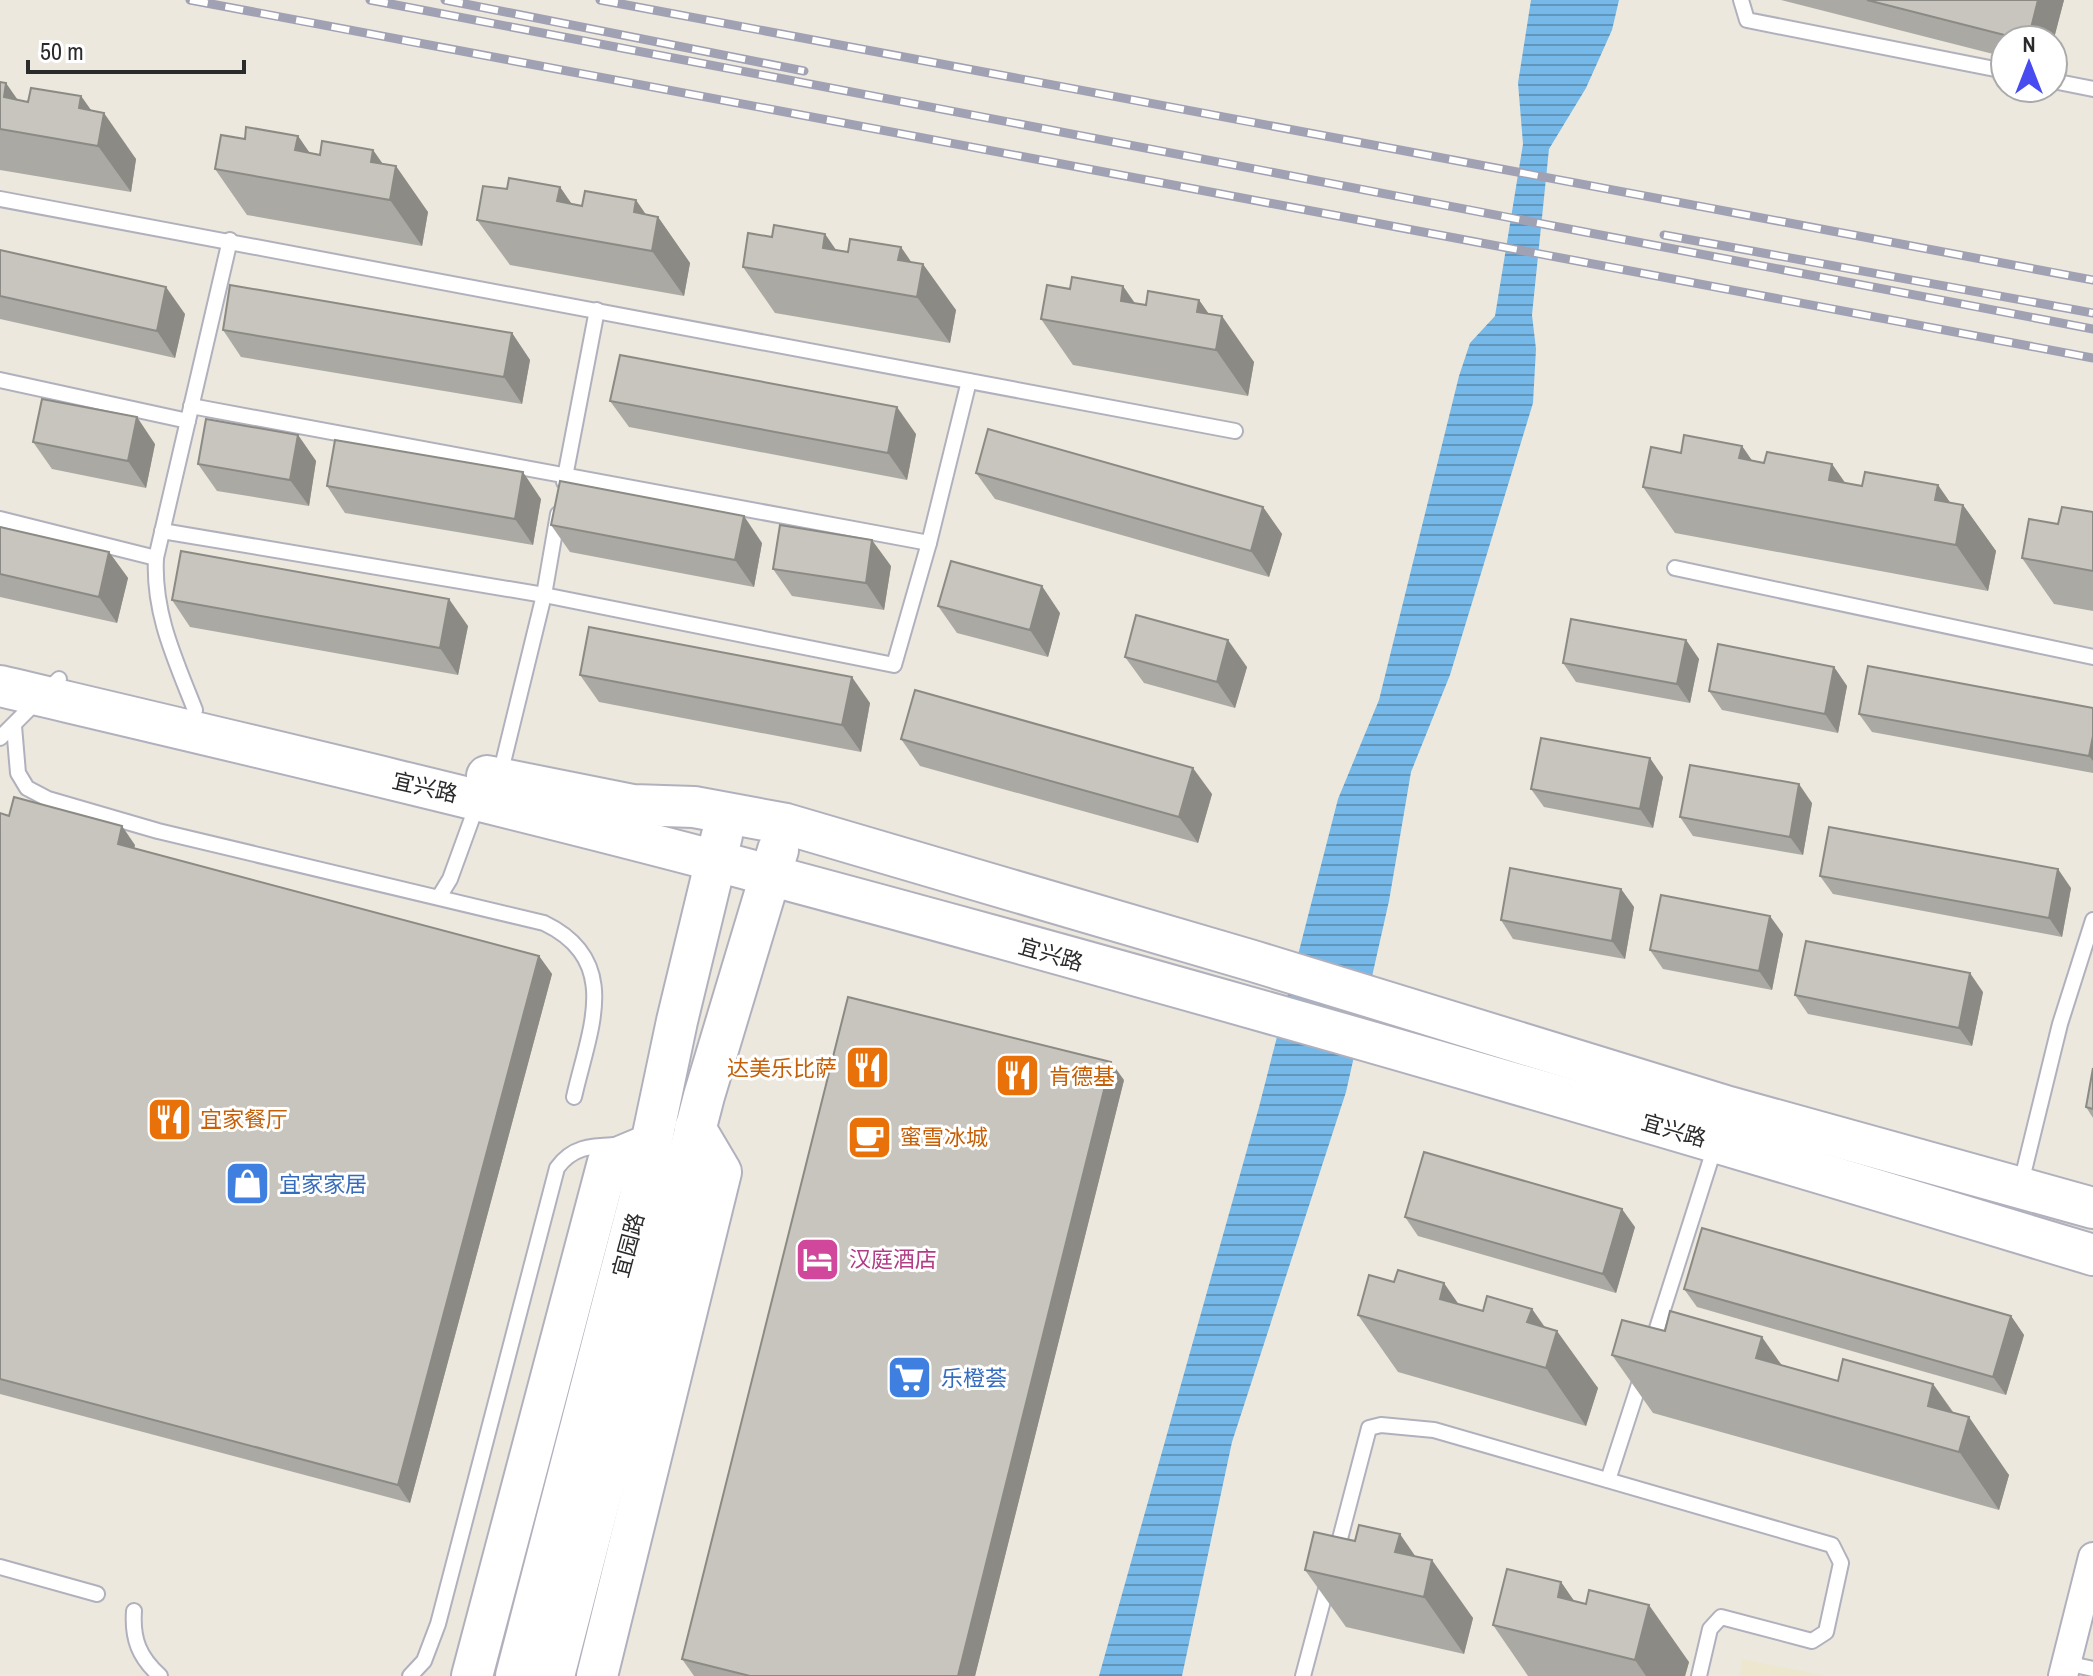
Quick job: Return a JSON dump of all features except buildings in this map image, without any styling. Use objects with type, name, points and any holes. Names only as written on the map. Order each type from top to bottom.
[{"type":"street","name":"宜兴路","points":[[0,664],[50,687],[489,785],[633,805],[728,811],[786,824],[1253,961],[1729,1107],[2093,1208]]},
{"type":"street","name":"宜兴路","points":[[0,686],[50,687],[195,710],[489,785],[716,861],[1396,1050],[2093,1255]]},
{"type":"street","name":"宜园路","points":[[516,1676],[651,1144],[728,811]]},
{"type":"street","name":"宜园路","points":[[554,1676],[695,1128],[786,824]]},
{"type":"street","points":[[597,1676],[721,1172],[695,1128]]},
{"type":"street","points":[[472,1676],[608,1162],[651,1144]]},
{"type":"street","points":[[2074,1669],[2093,1557]]},
{"type":"lane","points":[[1741,0],[1747,20],[1989,68]]},
{"type":"lane","points":[[2069,84],[2093,89]]},
{"type":"lane","points":[[0,199],[1235,431]]},
{"type":"lane","points":[[195,710],[163,627],[154,591],[156,558],[230,240]]},
{"type":"lane","points":[[439,897],[450,879],[489,785],[544,595],[597,310]]},
{"type":"lane","points":[[0,380],[189,414],[563,490],[929,543]]},
{"type":"lane","points":[[162,531],[544,595],[894,665],[929,543],[969,381]]},
{"type":"lane","points":[[0,519],[156,558]]},
{"type":"lane","points":[[1675,568],[2093,657]]},
{"type":"lane","points":[[0,738],[50,687]]},
{"type":"lane","points":[[14,726],[18,773],[27,788],[48,799],[158,831],[544,923],[569,935],[587,960],[597,990],[574,1097]]},
{"type":"lane","points":[[2020,1188],[2060,1024],[2093,920]]},
{"type":"lane","points":[[1608,1480],[1716,1142]]},
{"type":"lane","points":[[410,1676],[424,1661],[438,1624],[557,1168],[564,1158],[585,1147],[651,1144]]},
{"type":"lane","points":[[1303,1676],[1369,1428],[1381,1425],[1434,1430],[1832,1545],[1841,1563],[1826,1632],[1812,1641],[1721,1617],[1710,1629],[1699,1676]]},
{"type":"lane","points":[[0,1567],[97,1594]]},
{"type":"lane","points":[[134,1611],[132,1636],[150,1667],[160,1676]]},
{"type":"shaded area","points":[[1742,1659],[1826,1676],[1740,1676]]},
{"type":"water","points":[[1531,0],[1619,0],[1612,30],[1586,88],[1549,149],[1532,315],[1536,349],[1533,403],[1450,675],[1411,772],[1389,901],[1346,1092],[1232,1442],[1182,1676],[1099,1676],[1259,1107],[1338,799],[1379,700],[1459,376],[1470,343],[1495,316],[1523,144],[1518,83]]},
{"type":"railway","points":[[190,0],[2093,358]]},
{"type":"railway","points":[[370,0],[2093,329]]},
{"type":"railway","points":[[445,0],[804,71]]},
{"type":"railway","points":[[600,0],[2093,280]]},
{"type":"railway","points":[[1664,235],[2093,313]]},
{"type":"place","name":"达美乐比萨","points":[[868,1068]]},
{"type":"place","name":"肯德基","points":[[1018,1076]]},
{"type":"place","name":"宜家餐厅","points":[[169,1119]]},
{"type":"place","name":"蜜雪冰城","points":[[869,1137]]},
{"type":"place","name":"宜家家居","points":[[248,1184]]},
{"type":"place","name":"汉庭酒店","points":[[818,1259]]},
{"type":"place","name":"乐橙荟","points":[[910,1378]]}]
